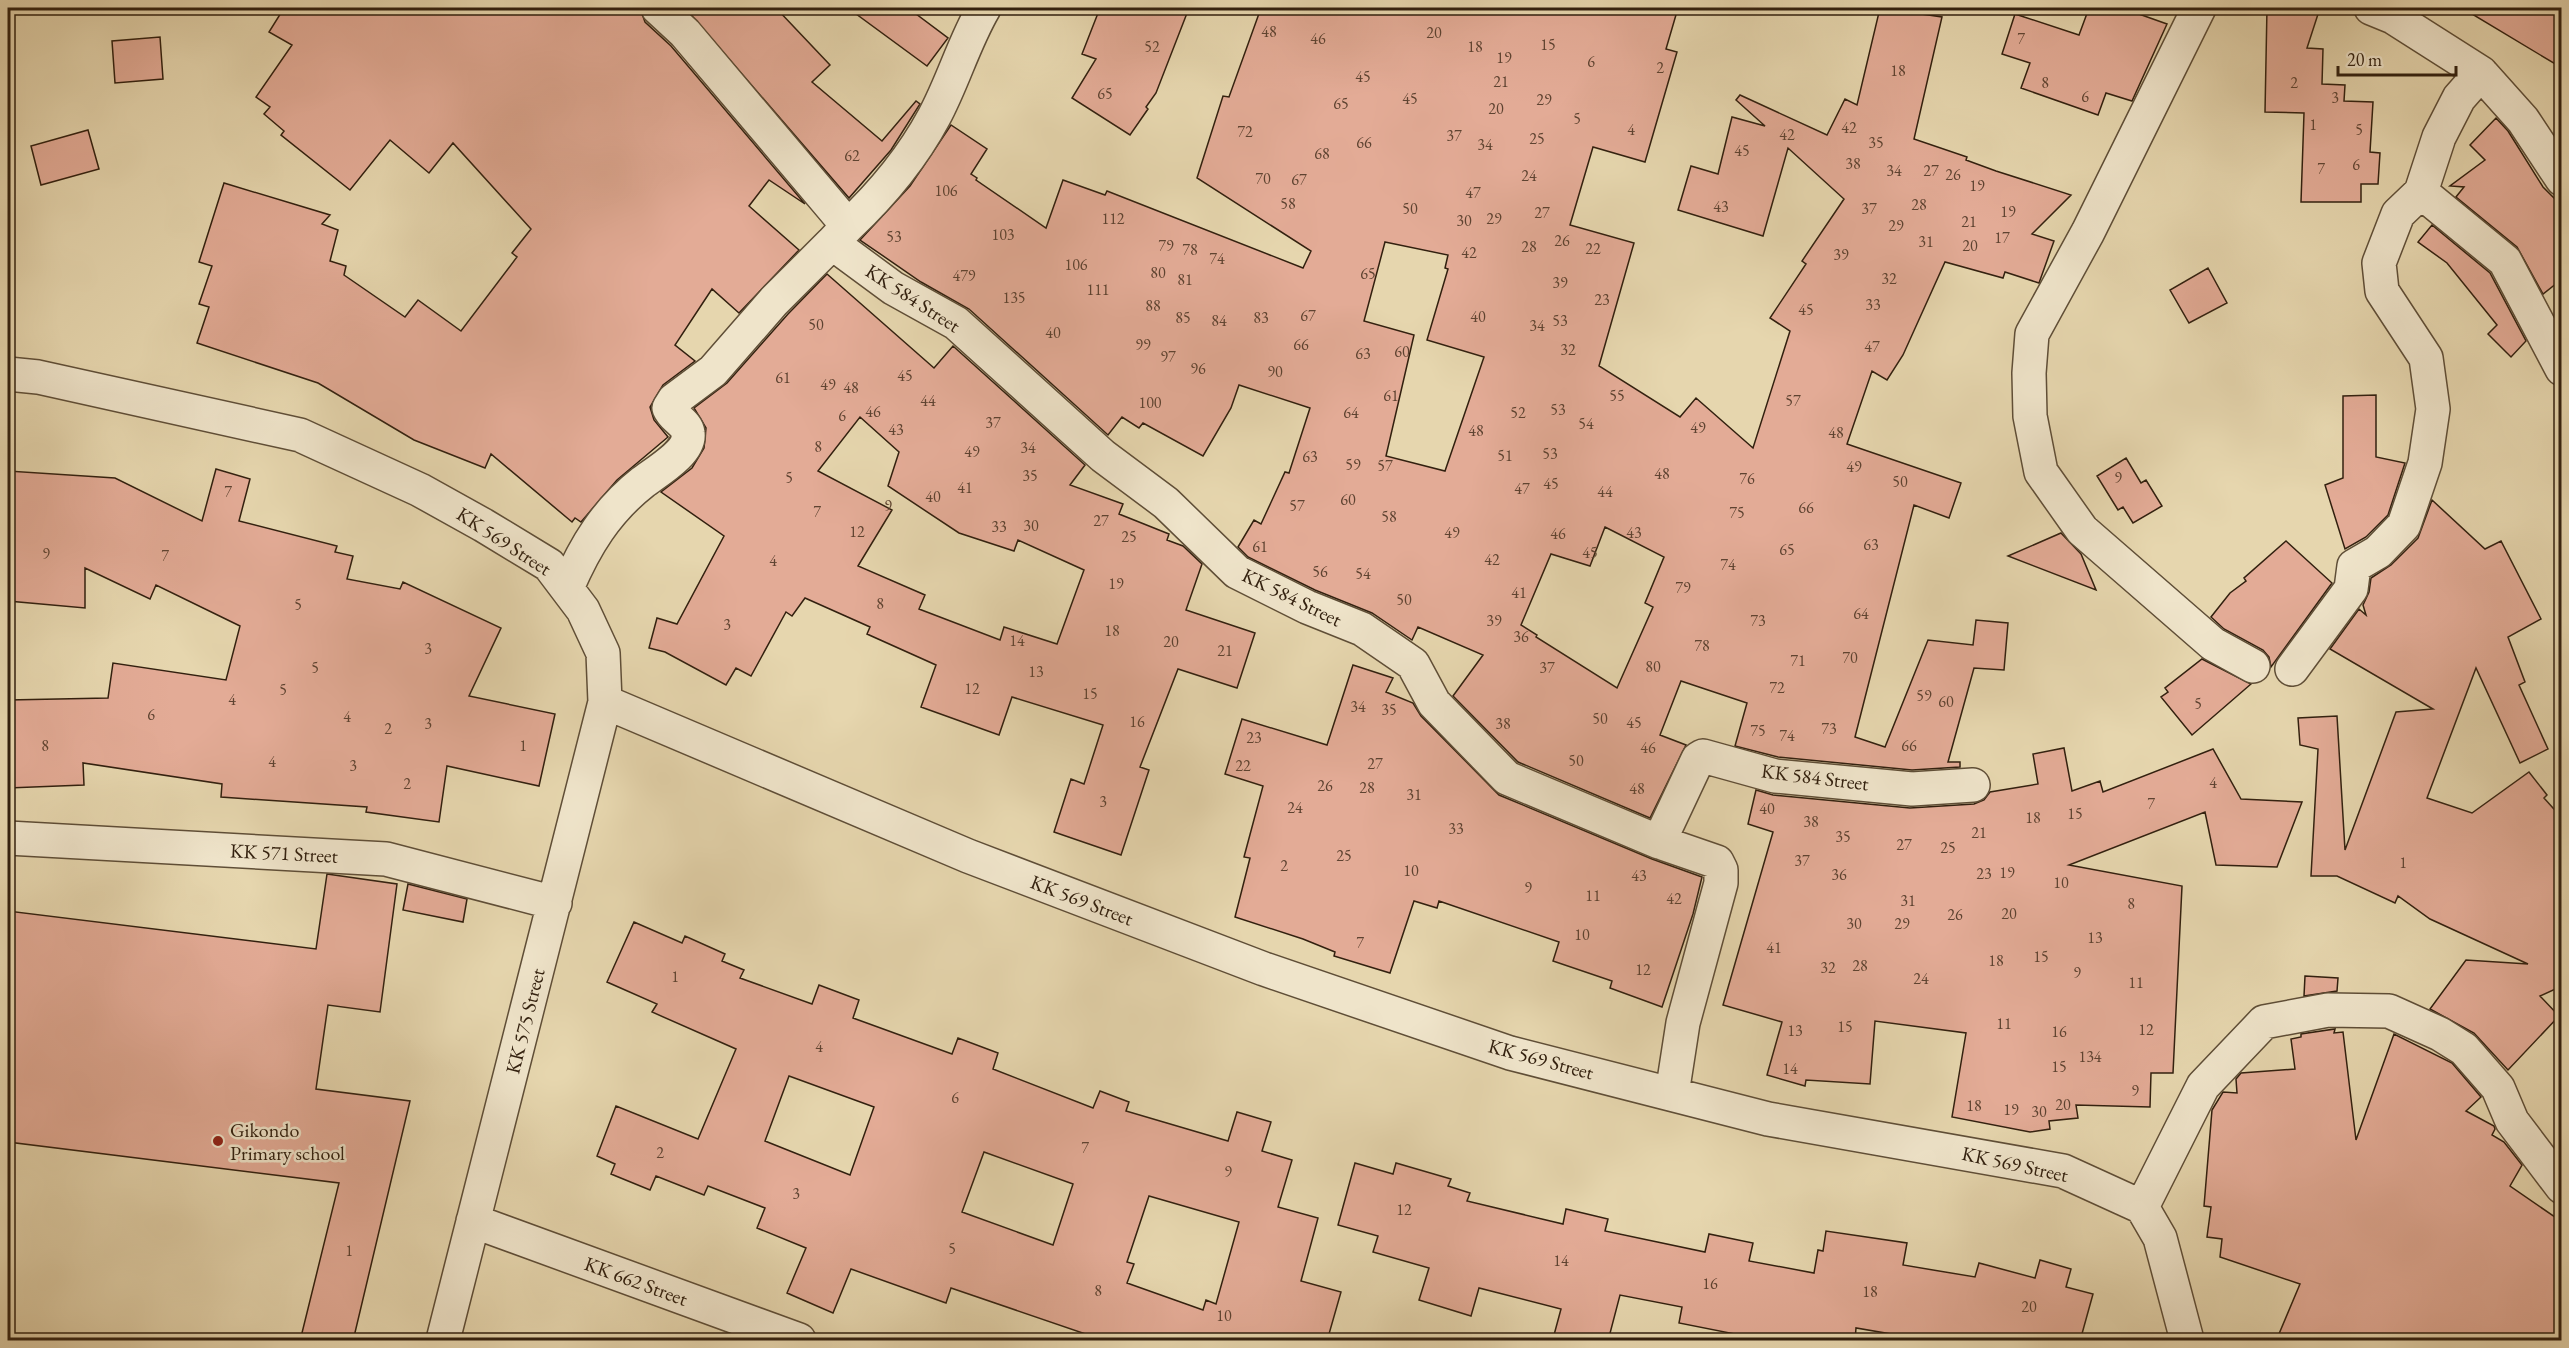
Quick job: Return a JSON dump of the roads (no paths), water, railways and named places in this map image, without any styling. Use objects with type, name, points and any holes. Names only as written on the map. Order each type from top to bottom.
[{"type":"street","name":"KK 584 Street","points":[[658,8],[685,33],[840,235],[893,288],[956,323],[1103,456],[1166,503],[1237,572],[1307,608],[1362,629],[1413,664],[1434,703],[1507,778],[1659,842],[1698,759],[1702,756],[1775,776],[1912,789],[1973,785]]},
{"type":"street","points":[[567,588],[583,550],[602,520],[642,482],[668,464],[687,441],[688,432],[685,425],[672,416],[669,408],[674,400],[713,371],[774,301],[873,203],[914,151],[935,116],[984,8]]},
{"type":"street","points":[[2199,8],[2088,232],[2032,334],[2029,373],[2030,416],[2041,472],[2082,530],[2213,644],[2253,666]]},
{"type":"street","points":[[2371,8],[2393,17],[2481,73],[2523,120],[2562,179]]},
{"type":"street","points":[[2292,669],[2351,590],[2354,566],[2379,552],[2404,525],[2425,463],[2433,409],[2426,358],[2382,291],[2379,263],[2398,214],[2421,192],[2439,137],[2458,98],[2481,73]]},
{"type":"street","points":[[2421,192],[2505,261],[2562,369]]},
{"type":"street","name":"KK 569 Street","points":[[8,374],[39,377],[300,435],[420,490],[549,565],[583,610],[603,653],[605,702],[968,856],[1264,969],[1510,1053],[1768,1119],[2062,1171],[2142,1207]]},
{"type":"street","name":"KK 575 Street","points":[[443,1341],[605,702]]},
{"type":"street","name":"KK 571 Street","points":[[8,838],[386,859],[555,903]]},
{"type":"street","points":[[1659,842],[1717,862],[1721,870],[1721,883],[1683,1023],[1672,1094]]},
{"type":"street","points":[[2187,1341],[2160,1238],[2142,1207],[2203,1086],[2264,1022],[2328,1010],[2389,1011],[2440,1034],[2464,1049],[2498,1088],[2512,1121],[2562,1187]]},
{"type":"street","name":"KK 662 Street","points":[[473,1221],[799,1341]]},
{"type":"place","name":"Gikondo Primary school","points":[[218,1141]]}]
